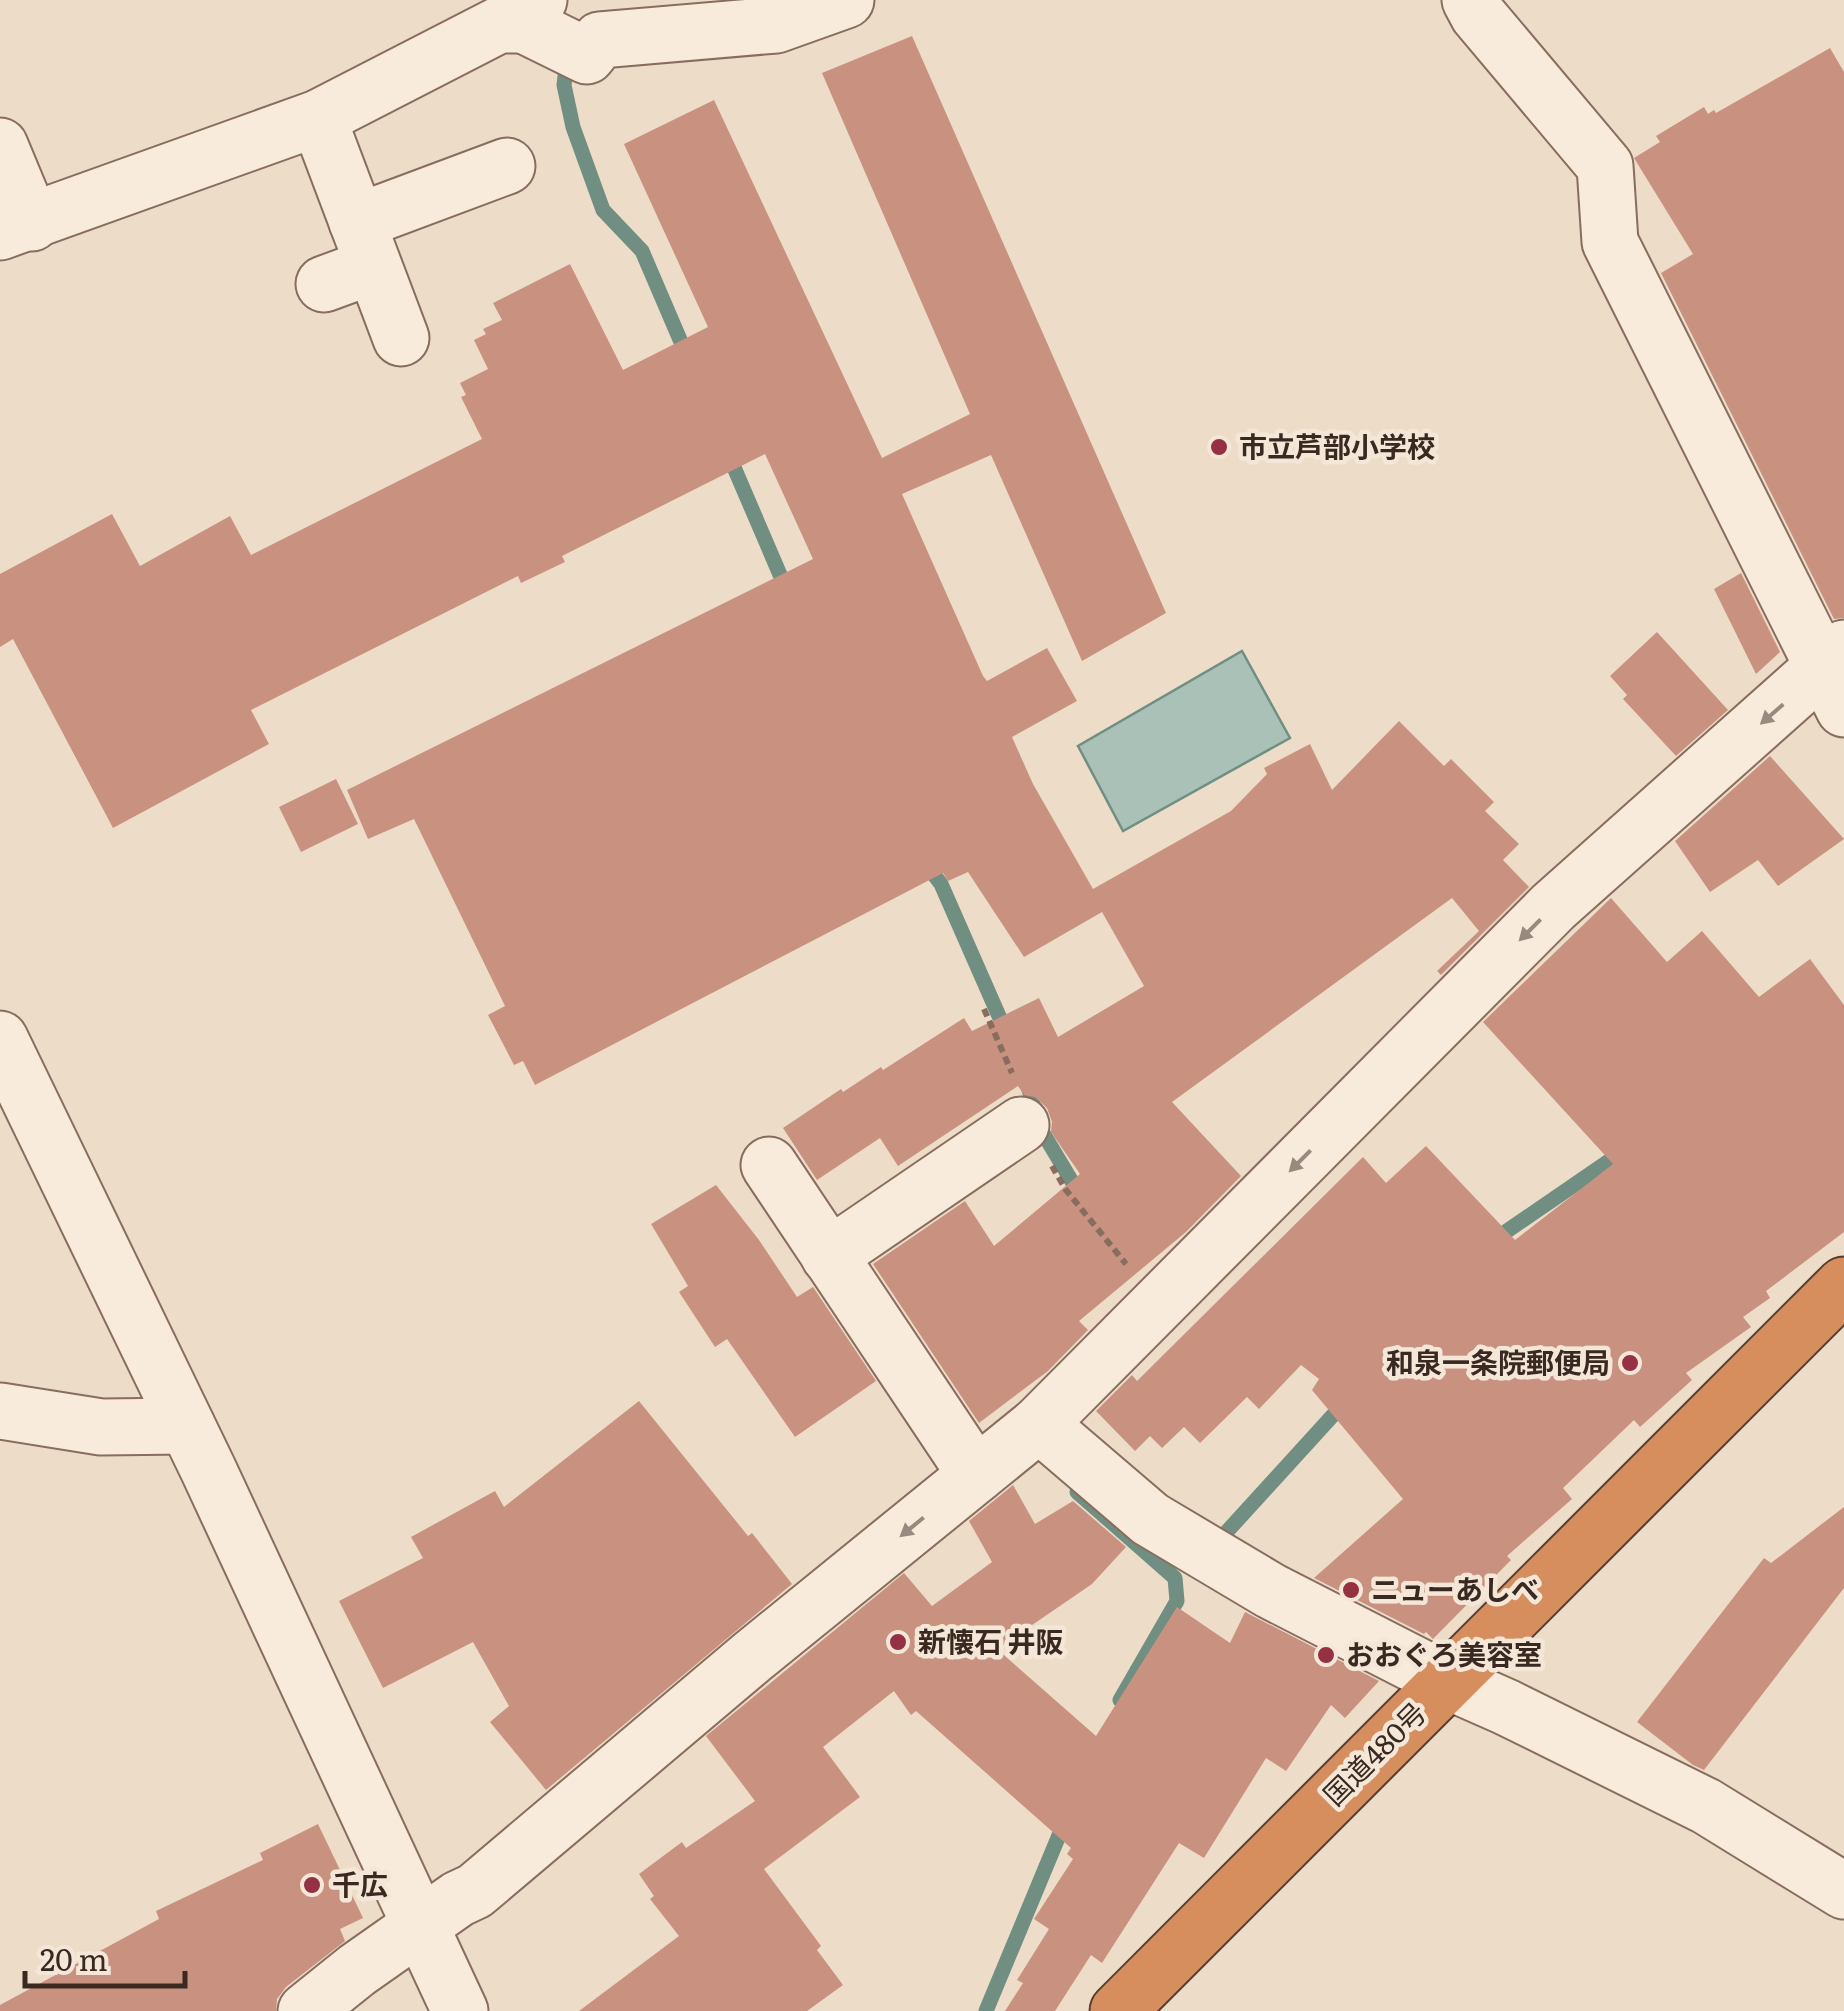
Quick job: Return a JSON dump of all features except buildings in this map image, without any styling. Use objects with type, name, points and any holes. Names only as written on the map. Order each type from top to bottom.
[{"type":"highway","name":"国道480号","points":[[1118,2011],[1844,1285]]},
{"type":"street","points":[[0,146],[16,227],[318,118],[532,12],[586,56],[600,40],[776,25],[846,0]]},
{"type":"street","points":[[306,2011],[357,1970],[458,1899],[475,1892],[752,1657],[1039,1424],[1553,907],[1837,675],[1610,242],[1605,166],[1478,15],[1470,0]]},
{"type":"street","points":[[318,118],[351,257],[401,338]]},
{"type":"street","points":[[351,257],[507,166]]},
{"type":"street","points":[[0,1038],[187,1426],[460,2011]]},
{"type":"street","points":[[829,1256],[1021,1126]]},
{"type":"street","points":[[768,1165],[976,1475]]},
{"type":"street","points":[[0,1411],[102,1428],[187,1426]]},
{"type":"street","points":[[1039,1424],[1150,1518],[1271,1592],[1706,1806],[1844,1891]]},
{"type":"shaded area","points":[[1242,651],[1290,738],[1123,831],[1078,746]]},
{"type":"waterway","points":[[567,60],[564,85],[573,127],[603,210],[642,251],[687,356]]},
{"type":"waterway","points":[[727,451],[787,591]]},
{"type":"waterway","points":[[926,864],[941,884],[1006,1032]]},
{"type":"waterway","points":[[1025,1076],[1040,1128],[1080,1195]]},
{"type":"waterway","points":[[1495,1245],[1507,1231],[1625,1150]]},
{"type":"waterway","points":[[1222,1537],[1345,1402]]},
{"type":"waterway","points":[[1077,1492],[1175,1578],[1177,1601],[1120,1700]]},
{"type":"waterway","points":[[986,2011],[1065,1821]]},
{"type":"place","name":"市立芦部小学校","points":[[1219,447]]},
{"type":"place","name":"和泉一条院郵便局","points":[[1630,1363]]},
{"type":"place","name":"ニューあしべ","points":[[1351,1590]]},
{"type":"place","name":"新懐石 井阪","points":[[898,1642]]},
{"type":"place","name":"おおぐろ美容室","points":[[1326,1655]]},
{"type":"place","name":"千広","points":[[312,1885]]}]
